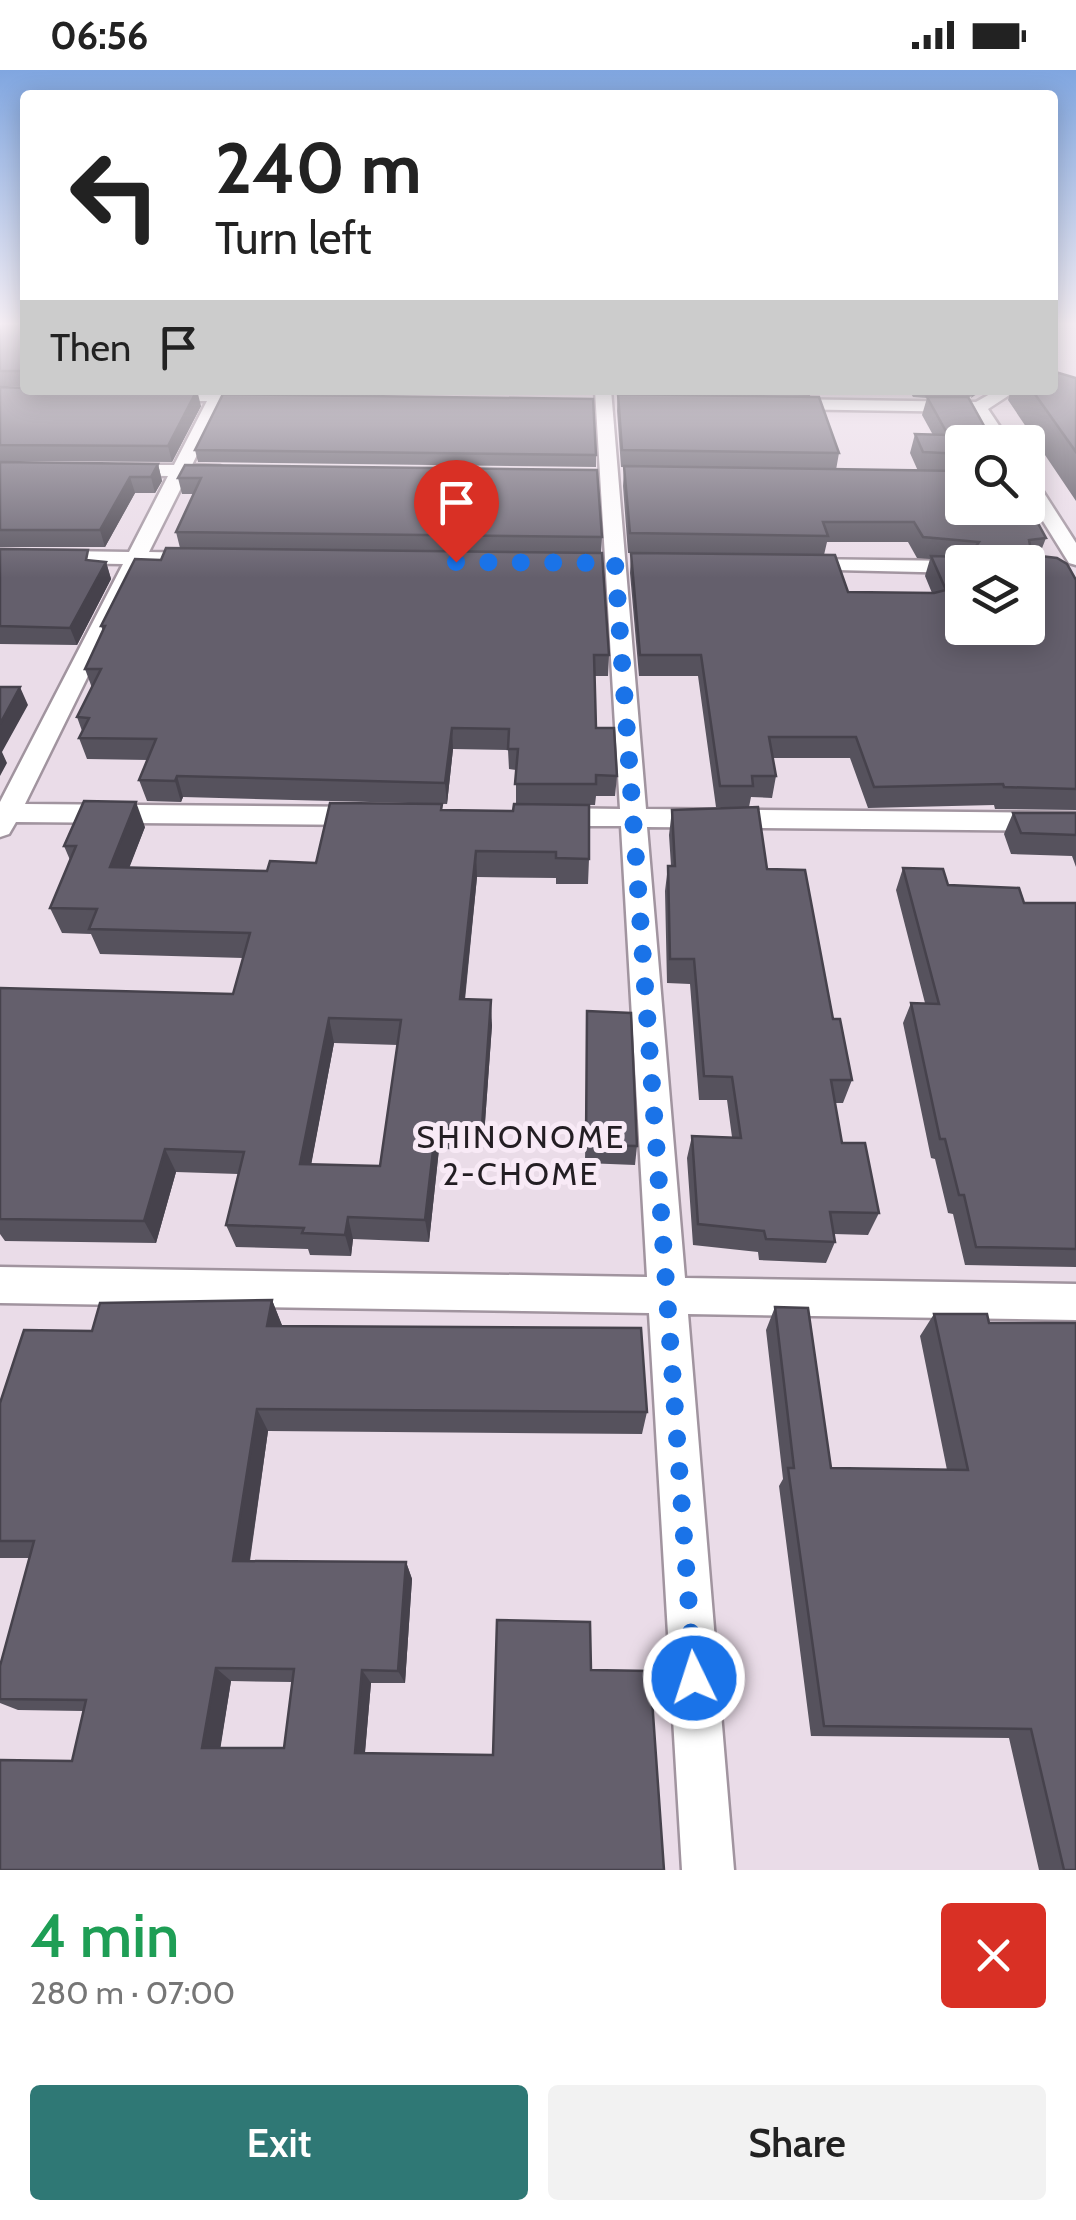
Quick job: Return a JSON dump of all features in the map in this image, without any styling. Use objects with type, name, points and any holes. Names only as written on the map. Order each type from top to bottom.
[{"type":"street","points":[[212,410],[3,818],[401,816]]},
{"type":"street","points":[[605,410],[637,818],[666,1296],[708,1870]]},
{"type":"street","points":[[91,470],[241,472]]},
{"type":"street","points":[[1045,515],[1071,565]]},
{"type":"street","points":[[0,556],[217,559]]},
{"type":"street","points":[[770,565],[945,567]]},
{"type":"street","points":[[519,817],[1076,822]]},
{"type":"street","points":[[0,1285],[1076,1302]]},
{"type":"building","points":[[0,410],[187,410],[168,446],[0,445]]},
{"type":"building","points":[[215,410],[594,410],[596,455],[195,450]]},
{"type":"building","points":[[619,410],[824,410],[839,453],[622,450]]},
{"type":"building","points":[[934,410],[975,410],[984,425],[945,425],[945,430]]},
{"type":"building","points":[[1046,410],[1076,410],[1076,452]]},
{"type":"building","points":[[915,434],[945,435],[945,453],[923,452]]},
{"type":"building","points":[[0,462],[158,464],[151,477],[130,477],[100,530],[0,530]]},
{"type":"building","points":[[185,465],[597,470],[602,537],[176,532],[201,478],[178,478]]},
{"type":"building","points":[[624,466],[945,471],[945,525],[1039,525],[1046,538],[1029,540],[1030,545],[977,545],[979,542],[923,537],[914,522],[823,522],[828,536],[630,533]]},
{"type":"building","points":[[166,548],[602,553],[609,655],[594,655],[596,728],[614,728],[617,776],[596,775],[596,784],[515,784],[518,749],[508,749],[509,729],[452,728],[445,783],[177,776],[175,781],[139,780],[156,739],[79,738],[89,718],[77,717],[101,669],[85,669],[105,626],[101,626],[135,559],[161,560]]},
{"type":"building","points":[[0,549],[88,550],[86,560],[106,562],[70,628],[0,626]]},
{"type":"building","points":[[631,553],[835,555],[848,592],[945,590],[945,645],[1045,645],[1045,557],[1067,564],[1076,580],[1076,789],[1003,784],[874,787],[856,737],[769,737],[776,776],[752,776],[753,786],[720,786],[701,655],[640,655]]},
{"type":"building","points":[[931,556],[945,556],[945,588]]},
{"type":"building","points":[[0,687],[20,687],[0,724]]},
{"type":"building","points":[[84,801],[136,802],[110,867],[267,871],[270,861],[316,863],[330,803],[442,804],[441,810],[513,811],[514,804],[589,805],[589,859],[556,858],[556,852],[476,851],[460,999],[491,1000],[482,1126],[436,1125],[425,1220],[348,1217],[345,1235],[302,1233],[304,1228],[226,1225],[244,1152],[165,1149],[144,1221],[0,1219],[0,988],[233,994],[250,933],[89,929],[97,909],[50,908],[76,846],[64,846]],"holes":[[[329,1018],[401,1020],[380,1166],[300,1164]]]},
{"type":"building","points":[[758,807],[767,869],[805,870],[833,1019],[840,1019],[852,1080],[831,1080],[842,1143],[865,1143],[879,1213],[830,1212],[835,1242],[766,1239],[764,1231],[698,1224],[692,1136],[741,1138],[732,1077],[704,1076],[694,959],[670,959],[668,866],[675,866],[672,810]]},
{"type":"building","points":[[1013,813],[1076,813],[1076,835],[1021,833]]},
{"type":"building","points":[[903,868],[943,869],[948,885],[1019,888],[1024,903],[1076,903],[1076,1249],[976,1247],[964,1195],[959,1195],[945,1139],[940,1139],[911,1003],[939,1004]]},
{"type":"building","points":[[587,1011],[631,1013],[637,1146],[586,1145]]},
{"type":"building","points":[[272,1300],[267,1326],[641,1328],[647,1412],[257,1409],[233,1561],[406,1562],[398,1671],[362,1670],[355,1753],[493,1755],[497,1620],[590,1622],[591,1670],[650,1671],[664,1870],[0,1870],[0,1760],[72,1761],[86,1700],[0,1699],[0,1666],[34,1541],[0,1541],[0,1403],[24,1330],[92,1331],[100,1303]],"holes":[[[216,1668],[294,1669],[284,1748],[202,1748]]]},
{"type":"building","points":[[775,1307],[808,1308],[831,1468],[968,1470],[934,1314],[987,1314],[989,1323],[1076,1323],[1076,1870],[1064,1870],[1031,1729],[824,1726],[788,1468],[794,1468]]},
{"type":"district","name":"SHINONOME 2-CHOME","points":[[521,1154]]},
{"type":"route","points":[[456,562],[615,563],[637,818],[694,1678]]}]
